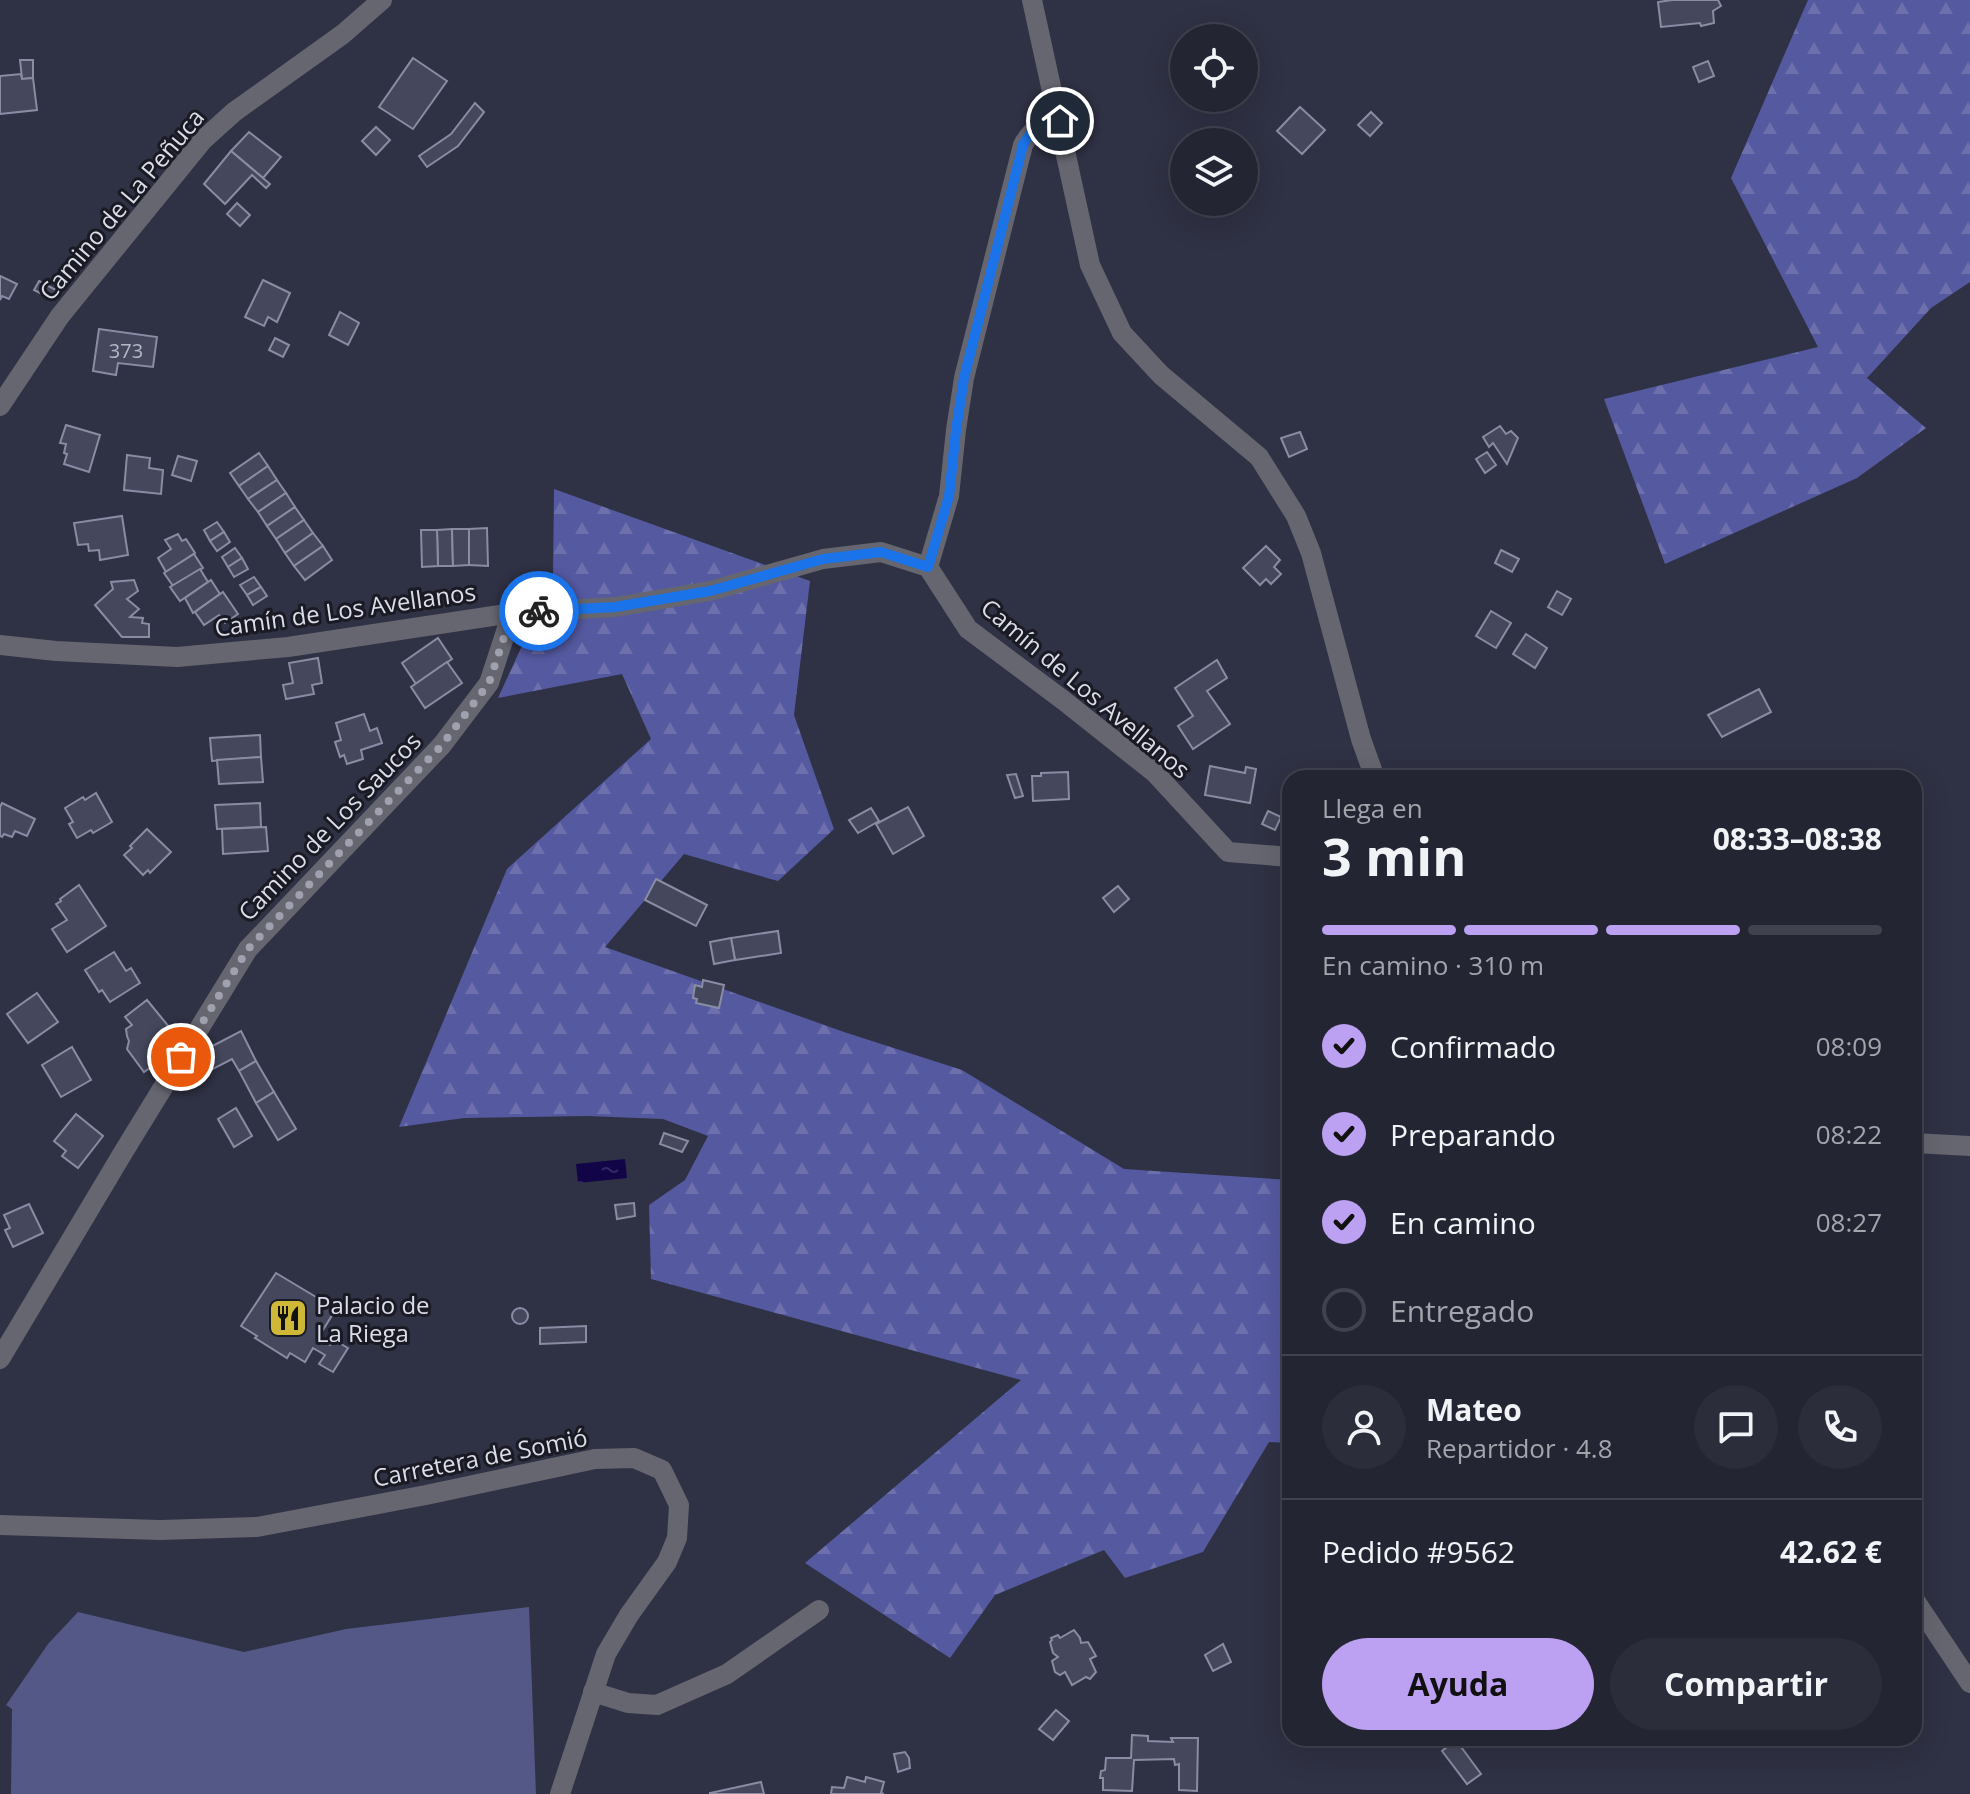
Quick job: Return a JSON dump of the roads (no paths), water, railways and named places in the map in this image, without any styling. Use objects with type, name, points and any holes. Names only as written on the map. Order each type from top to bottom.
[{"type":"street","name":"Camino de La Peñuca","points":[[0,406],[60,316],[203,140],[234,112],[343,34],[382,0]]},
{"type":"street","points":[[1032,0],[1090,265],[1122,333],[1161,375],[1259,457],[1296,516],[1311,553],[1372,770]]},
{"type":"street","points":[[928,567],[949,496],[964,378],[1023,145],[1029,134],[1041,125],[1060,121]]},
{"type":"street","name":"Camín de Los Avellanos","points":[[0,645],[177,657],[288,647],[512,613],[615,607],[710,591],[823,559],[881,552],[928,567],[968,629],[1155,773],[1228,852],[1282,856]]},
{"type":"street","name":"Camino de Los Saucos","points":[[0,1359],[248,949],[442,745],[489,683],[512,613]]},
{"type":"street","points":[[1922,1143],[1970,1146]]},
{"type":"street","name":"Carretera de Somió","points":[[0,1525],[160,1530],[257,1527],[595,1459],[634,1458],[662,1470],[679,1505],[677,1538],[667,1562],[606,1654],[560,1794]]},
{"type":"street","points":[[593,1692],[628,1703],[657,1705],[727,1674],[819,1610]]},
{"type":"street","points":[[1922,1611],[1970,1683]]},
{"type":"water","points":[[625,1159],[627,1178],[578,1183],[576,1164]]},
{"type":"place","name":"Palacio de La Riega","points":[[288,1318]]}]
